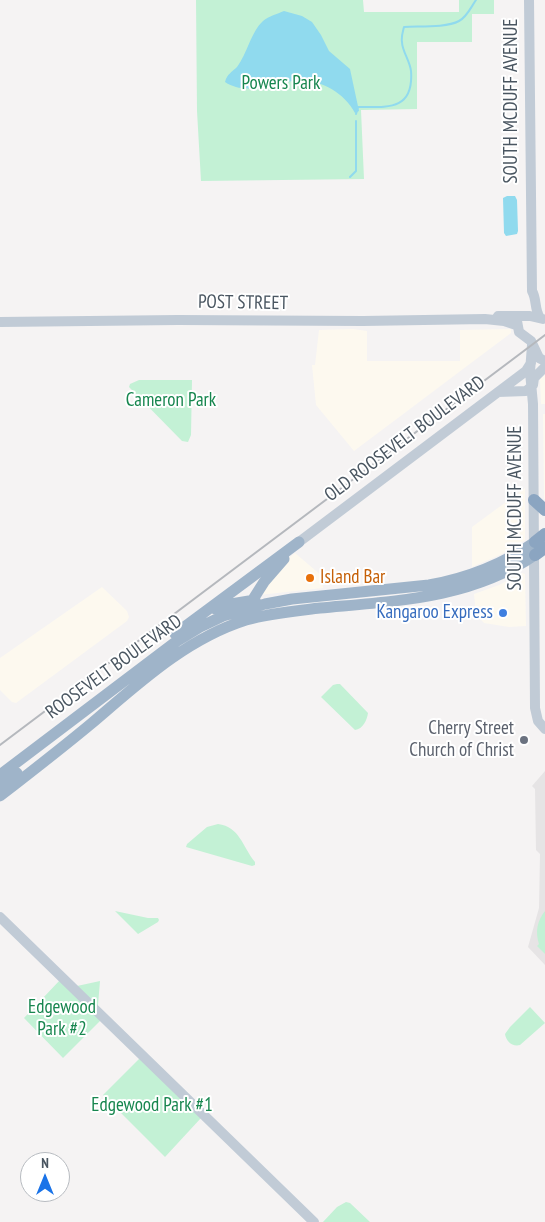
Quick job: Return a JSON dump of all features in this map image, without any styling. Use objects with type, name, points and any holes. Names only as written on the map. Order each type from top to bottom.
[{"type":"highway","points":[[534,500],[545,510]]},
{"type":"highway","name":"ROOSEVELT BOULEVARD","points":[[131,690],[180,653],[210,634],[226,627],[261,616],[289,611],[435,596],[484,582],[502,574],[538,548],[545,534]]},
{"type":"highway","points":[[226,627],[245,613],[275,568],[299,542]]},
{"type":"highway","points":[[0,766],[299,542]]},
{"type":"highway","name":"ROOSEVELT BOULEVARD","points":[[0,775],[177,640],[250,604],[447,582],[484,570],[514,555],[538,548]]},
{"type":"highway","points":[[203,613],[219,607],[250,604]]},
{"type":"highway","points":[[0,786],[131,690]]},
{"type":"highway","points":[[0,796],[56,753],[131,690]]},
{"type":"main road","name":"SOUTH MCDUFF AVENUE","points":[[529,0],[532,291],[536,312],[542,319]]},
{"type":"main road","name":"SOUTH MCDUFF AVENUE","points":[[525,316],[529,306],[529,295],[532,291]]},
{"type":"main road","name":"POST STREET","points":[[485,319],[500,316],[525,316],[542,319]]},
{"type":"main road","points":[[525,316],[518,319],[516,325],[519,332],[531,341],[539,358],[545,360]]},
{"type":"main road","name":"POST STREET","points":[[0,322],[485,319],[504,321],[516,325]]},
{"type":"main road","name":"SOUTH MCDUFF AVENUE","points":[[532,345],[530,378],[532,386],[534,500],[538,548],[535,708],[538,721],[545,729]]},
{"type":"main road","name":"OLD ROOSEVELT BOULEVARD","points":[[299,542],[526,371],[531,363]]},
{"type":"main road","points":[[496,393],[526,391],[532,386],[534,378],[545,367]]},
{"type":"main road","points":[[0,917],[314,1222]]},
{"type":"shaded area","points":[[353,329],[367,331],[367,361],[460,361],[460,330],[511,329],[511,333],[354,451],[316,405],[312,365],[315,365],[319,330]]},
{"type":"shaded area","points":[[545,375],[545,404],[541,404],[540,379]]},
{"type":"shaded area","points":[[543,414],[545,414],[545,499],[544,499]]},
{"type":"shaded area","points":[[525,488],[525,540],[502,554],[472,567],[472,527]]},
{"type":"shaded area","points":[[295,553],[322,576],[323,588],[259,595],[283,563]]},
{"type":"shaded area","points":[[522,573],[525,574],[526,626],[509,627],[484,623],[476,614],[474,594],[499,585]]},
{"type":"shaded area","points":[[102,587],[127,611],[129,617],[127,621],[16,703],[12,702],[0,690],[0,658]]},
{"type":"shaded area","points":[[545,771],[545,965],[528,947],[539,908],[540,854],[536,850],[535,789],[532,786]]},
{"type":"green space","name":"Powers Park","points":[[196,0],[363,0],[364,12],[459,12],[459,0],[494,0],[494,14],[472,14],[472,42],[417,42],[417,109],[361,110],[364,179],[201,181],[197,111]]},
{"type":"green space","name":"Cameron Park","points":[[139,380],[192,380],[191,435],[188,442],[182,441],[129,387],[130,384]]},
{"type":"green space","points":[[340,684],[368,713],[364,724],[358,729],[355,730],[321,697],[333,685]]},
{"type":"green space","points":[[218,824],[236,833],[255,862],[255,865],[252,866],[186,847],[207,827]]},
{"type":"green space","points":[[115,911],[148,918],[158,918],[159,920],[138,934]]},
{"type":"green space","points":[[545,911],[545,954],[537,946],[539,944],[537,935],[540,919]]},
{"type":"green space","name":"Edgewood Park #2","points":[[60,980],[101,1020],[63,1058],[24,1018]]},
{"type":"green space","points":[[100,981],[98,1005],[97,1005],[77,986]]},
{"type":"green space","points":[[530,1007],[545,1023],[520,1045],[512,1044],[508,1041],[505,1034]]},
{"type":"green space","name":"Edgewood Park #1","points":[[140,1058],[201,1118],[165,1157],[103,1095]]},
{"type":"green space","points":[[346,1202],[350,1203],[370,1222],[323,1222],[337,1207]]},
{"type":"water","points":[[284,11],[302,16],[312,22],[329,51],[350,69],[359,111],[355,113],[337,92],[312,82],[293,81],[258,88],[241,88],[225,82],[228,75],[237,67],[252,37],[263,21]]},
{"type":"water","points":[[515,196],[517,200],[518,231],[517,234],[506,236],[504,233],[503,198]]},
{"type":"waterway","points":[[356,114],[358,107],[379,107],[397,104],[408,94],[411,84],[411,71],[402,45],[404,27],[440,26],[454,23],[469,12],[476,0]]},
{"type":"waterway","points":[[350,177],[356,171],[356,121]]},
{"type":"railway","points":[[0,745],[545,335]]},
{"type":"place","name":"Island Bar","points":[[310,578]]},
{"type":"place","name":"Kangaroo Express","points":[[503,613]]},
{"type":"place","name":"Cherry Street Church of Christ","points":[[524,740]]}]
